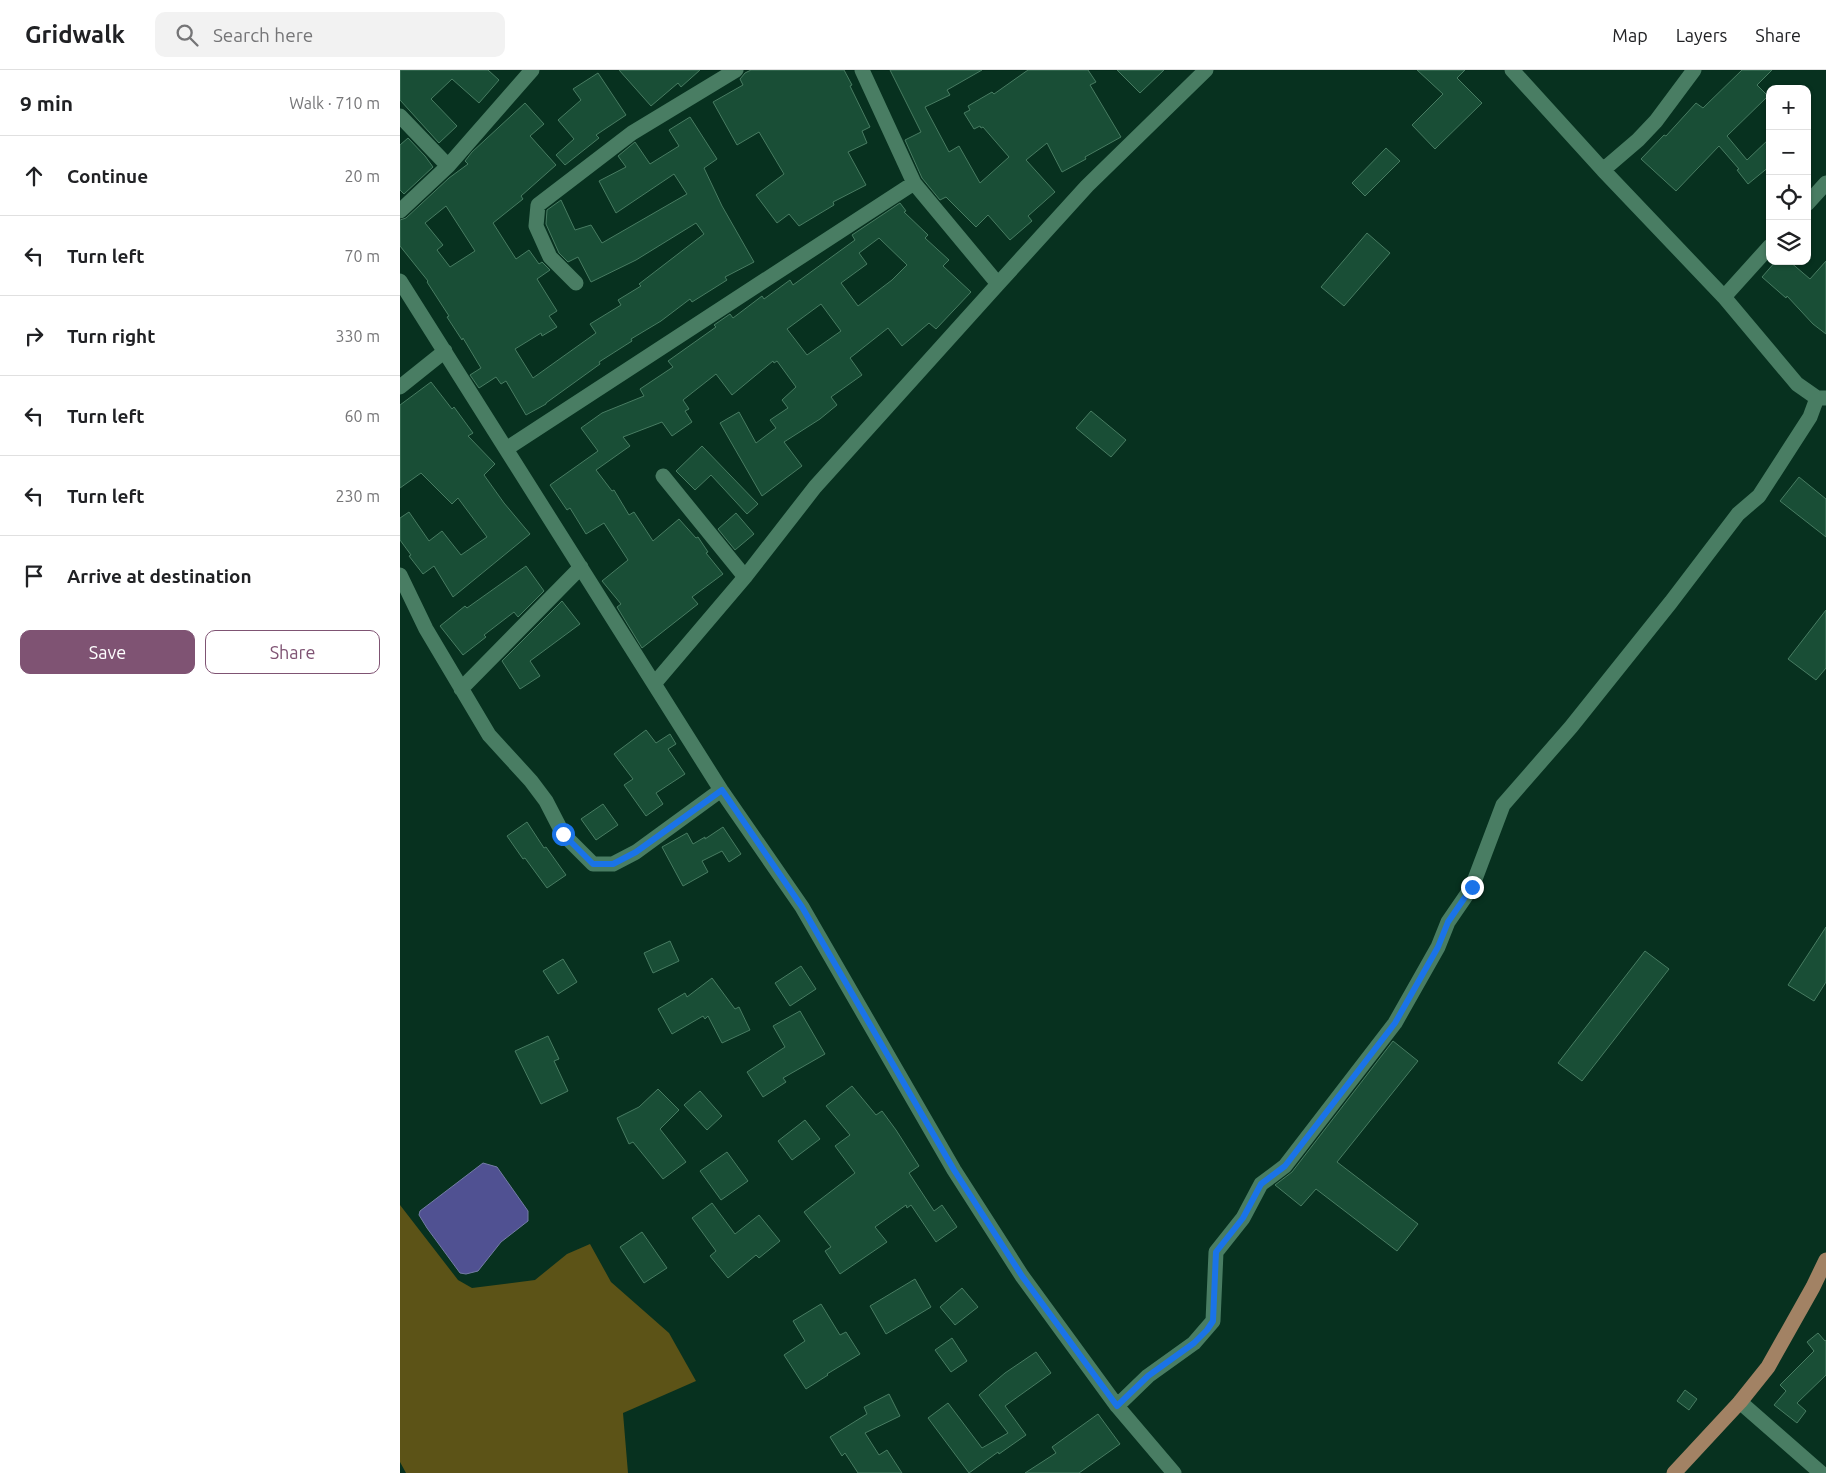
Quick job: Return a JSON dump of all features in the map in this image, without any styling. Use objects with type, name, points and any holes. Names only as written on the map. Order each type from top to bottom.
[{"type":"main road","points":[[1674,1473],[1740,1402],[1768,1366],[1826,1260]]},
{"type":"street","points":[[400,211],[448,166],[532,70]]},
{"type":"street","points":[[576,283],[550,257],[536,226],[538,205],[632,132],[736,70]]},
{"type":"street","points":[[862,70],[914,183],[998,284]]},
{"type":"street","points":[[654,684],[745,577],[815,487],[1087,186],[1206,70]]},
{"type":"street","points":[[1117,1406],[1148,1376],[1194,1343],[1207,1330],[1213,1321],[1216,1252],[1243,1218],[1261,1184],[1285,1166],[1395,1023],[1438,947],[1448,922],[1472,887],[1503,805],[1571,727],[1671,602],[1738,514],[1759,496],[1821,398],[1798,384],[1724,297],[1603,170],[1512,70]]},
{"type":"street","points":[[1603,170],[1638,140],[1656,121],[1694,70]]},
{"type":"street","points":[[400,116],[448,166]]},
{"type":"street","points":[[506,449],[914,183]]},
{"type":"street","points":[[1811,200],[1826,184]]},
{"type":"street","points":[[1724,297],[1766,250]]},
{"type":"street","points":[[400,281],[722,790],[802,907],[954,1170],[1022,1276],[1117,1406],[1174,1473]]},
{"type":"street","points":[[400,387],[445,351]]},
{"type":"street","points":[[664,476],[745,577]]},
{"type":"street","points":[[460,689],[581,567]]},
{"type":"street","points":[[400,575],[426,629],[489,736],[546,801],[563,834],[593,864],[613,864],[636,852],[722,790]]},
{"type":"street","points":[[1740,1402],[1821,1473]]},
{"type":"shaded area","points":[[483,1163],[497,1167],[528,1211],[528,1221],[501,1242],[478,1271],[466,1274],[460,1273],[419,1215],[420,1211]]},
{"type":"shaded area","points":[[400,1205],[458,1280],[472,1288],[535,1280],[567,1254],[590,1244],[611,1282],[669,1333],[696,1381],[623,1413],[628,1473],[406,1473],[400,1462]]},
{"type":"building","points":[[400,70],[488,70],[499,80],[479,103],[452,79],[431,99],[457,126],[439,143],[400,100]]},
{"type":"building","points":[[619,70],[700,70],[681,87],[678,83],[651,106]]},
{"type":"building","points":[[751,70],[844,70],[870,127],[862,131],[867,143],[848,152],[866,185],[833,202],[834,205],[799,226],[789,214],[777,223],[756,195],[784,174],[759,132],[737,145],[713,102],[743,85],[740,79]]},
{"type":"building","points":[[890,70],[982,70],[947,90],[950,95],[925,107],[949,152],[959,146],[980,183],[1009,157],[983,127],[981,128],[980,126],[974,129],[964,113],[970,110],[968,106],[992,92],[994,94],[1028,70],[1088,70],[1096,82],[1090,85],[1121,137],[1062,172],[1047,143],[1026,160],[1055,192],[1028,216],[1032,221],[1010,240],[988,215],[976,227],[946,197],[940,200],[922,178],[905,140],[921,132]]},
{"type":"building","points":[[1117,70],[1164,70],[1140,93]]},
{"type":"building","points":[[1417,70],[1465,70],[1457,78],[1482,103],[1435,149],[1412,125],[1443,94]]},
{"type":"building","points":[[1742,70],[1772,70],[1757,85],[1766,94],[1766,98],[1727,136],[1747,160],[1766,142],[1766,169],[1748,184],[1737,170],[1739,169],[1719,146],[1676,191],[1641,159],[1664,135],[1666,136],[1696,103],[1703,108]]},
{"type":"building","points":[[598,73],[626,115],[596,135],[599,138],[565,165],[556,155],[574,139],[558,120],[581,100],[573,89]]},
{"type":"building","points":[[525,103],[544,124],[530,136],[556,165],[521,196],[523,199],[493,223],[516,259],[529,250],[539,264],[542,262],[550,270],[537,279],[557,311],[549,316],[557,327],[542,336],[541,333],[515,349],[533,378],[596,333],[590,324],[621,305],[618,300],[641,286],[639,284],[704,234],[696,223],[636,260],[591,282],[578,257],[568,262],[559,253],[546,224],[547,210],[561,200],[575,230],[591,225],[602,243],[687,194],[674,174],[616,213],[599,181],[626,167],[618,156],[635,142],[650,164],[679,146],[669,130],[690,117],[717,159],[704,168],[722,206],[754,262],[725,277],[727,280],[692,302],[690,299],[661,321],[631,339],[632,341],[599,362],[600,364],[546,404],[526,415],[506,381],[501,384],[496,377],[479,388],[470,375],[481,368],[463,338],[462,340],[447,317],[449,316],[428,281],[400,246],[400,220],[406,218],[449,178],[468,164],[465,161],[472,152]],"holes":[[[446,206],[475,251],[450,267],[437,250],[443,245],[425,223]]]},
{"type":"building","points":[[408,138],[433,167],[404,194],[400,190],[400,145]]},
{"type":"building","points":[[1386,148],[1400,161],[1365,196],[1352,183]]},
{"type":"building","points":[[900,203],[906,211],[904,212],[928,235],[925,238],[949,260],[943,266],[971,292],[936,329],[929,323],[902,346],[888,328],[850,358],[862,375],[831,397],[837,405],[820,419],[784,442],[802,466],[762,496],[720,423],[739,412],[756,443],[776,428],[770,420],[788,408],[782,400],[796,387],[777,361],[774,363],[773,361],[732,395],[716,374],[683,400],[689,409],[685,411],[692,422],[672,436],[662,422],[623,437],[630,446],[596,470],[612,491],[614,490],[629,515],[634,512],[653,541],[679,519],[696,538],[698,537],[708,552],[706,553],[723,574],[692,597],[698,604],[642,648],[617,607],[621,604],[602,581],[628,560],[604,523],[586,534],[570,508],[567,510],[550,485],[598,451],[581,428],[602,413],[644,396],[640,389],[673,367],[668,361],[716,327],[714,325],[730,314],[733,318],[762,296],[764,299],[790,280],[793,285],[855,240],[852,235]],"holes":[[[879,238],[907,265],[892,280],[858,306],[841,283],[867,264],[859,253]],[[821,304],[841,331],[807,355],[787,329]]]},
{"type":"building","points":[[1367,233],[1390,253],[1344,306],[1321,287]]},
{"type":"building","points":[[1826,261],[1826,334],[1813,324],[1787,296],[1786,298],[1762,277],[1772,265],[1794,265],[1810,279]]},
{"type":"building","points":[[431,382],[452,409],[454,407],[473,433],[468,436],[495,464],[484,475],[530,534],[453,597],[434,566],[423,574],[409,556],[411,555],[400,540],[400,518],[409,512],[429,541],[442,531],[461,555],[487,537],[458,498],[452,504],[421,473],[400,488],[400,405]]},
{"type":"building","points":[[1091,411],[1126,440],[1111,457],[1076,428]]},
{"type":"building","points":[[702,446],[758,504],[747,514],[711,475],[695,490],[676,471]]},
{"type":"building","points":[[1799,477],[1826,499],[1826,537],[1780,501]]},
{"type":"building","points":[[736,513],[754,534],[735,550],[718,529]]},
{"type":"building","points":[[526,566],[544,591],[518,617],[514,612],[484,635],[486,637],[463,655],[440,626],[465,606],[467,608]]},
{"type":"building","points":[[562,601],[580,624],[530,661],[540,676],[520,689],[502,661]]},
{"type":"building","points":[[1826,610],[1826,668],[1816,680],[1788,659]]},
{"type":"building","points":[[646,730],[656,743],[670,734],[676,744],[668,749],[685,774],[656,793],[663,804],[646,816],[624,785],[633,779],[614,754]]},
{"type":"building","points":[[603,804],[618,825],[596,840],[581,819]]},
{"type":"building","points":[[527,822],[544,848],[546,847],[566,875],[547,888],[507,836]]},
{"type":"building","points":[[723,827],[741,854],[729,862],[722,851],[702,861],[708,872],[683,886],[662,847],[687,833],[693,844],[705,837],[705,839]]},
{"type":"building","points":[[1826,927],[1826,982],[1814,1001],[1788,985]]},
{"type":"building","points":[[670,941],[679,961],[653,973],[644,953]]},
{"type":"building","points":[[1645,951],[1669,969],[1582,1081],[1558,1063]]},
{"type":"building","points":[[563,959],[577,982],[558,994],[543,971]]},
{"type":"building","points":[[801,966],[816,989],[790,1006],[775,983]]},
{"type":"building","points":[[712,978],[735,1009],[739,1007],[750,1030],[722,1043],[708,1016],[705,1019],[703,1016],[672,1034],[658,1009],[685,993],[687,997]]},
{"type":"building","points":[[800,1011],[825,1054],[783,1078],[786,1082],[763,1097],[747,1072],[785,1047],[773,1026]]},
{"type":"building","points":[[548,1036],[559,1059],[554,1061],[568,1091],[541,1104],[515,1051]]},
{"type":"building","points":[[1393,1041],[1418,1061],[1337,1162],[1418,1224],[1397,1251],[1316,1189],[1301,1206],[1275,1185],[1292,1172]]},
{"type":"building","points":[[852,1086],[876,1115],[882,1111],[919,1166],[909,1173],[934,1211],[942,1205],[957,1227],[936,1242],[911,1205],[907,1208],[906,1205],[875,1227],[887,1242],[840,1274],[825,1251],[831,1247],[804,1212],[855,1173],[835,1146],[850,1135],[826,1106]]},
{"type":"building","points":[[658,1089],[679,1110],[660,1129],[686,1162],[663,1179],[633,1142],[629,1144],[617,1118],[639,1107]]},
{"type":"building","points":[[700,1091],[722,1116],[707,1130],[684,1105]]},
{"type":"building","points":[[805,1120],[820,1139],[792,1160],[778,1141]]},
{"type":"building","points":[[727,1152],[748,1181],[721,1200],[700,1171]]},
{"type":"building","points":[[712,1203],[735,1234],[759,1215],[780,1241],[759,1258],[756,1255],[728,1278],[710,1256],[716,1251],[692,1218]]},
{"type":"building","points":[[642,1232],[667,1268],[644,1283],[620,1247]]},
{"type":"building","points":[[915,1279],[931,1307],[886,1334],[870,1306]]},
{"type":"building","points":[[962,1288],[978,1307],[955,1325],[940,1307]]},
{"type":"building","points":[[821,1304],[840,1335],[846,1332],[860,1354],[806,1389],[784,1355],[805,1341],[793,1321]]},
{"type":"building","points":[[1818,1333],[1826,1340],[1826,1375],[1797,1403],[1806,1411],[1797,1423],[1774,1405],[1786,1391],[1780,1385],[1814,1351],[1807,1342]]},
{"type":"building","points":[[952,1338],[967,1361],[951,1372],[935,1350]]},
{"type":"building","points":[[1036,1352],[1051,1373],[1005,1406],[1026,1435],[969,1473],[928,1418],[948,1403],[982,1448],[1008,1433],[979,1395],[1005,1373]]},
{"type":"building","points":[[1685,1390],[1697,1399],[1689,1410],[1677,1401]]},
{"type":"building","points":[[889,1394],[900,1416],[865,1433],[879,1455],[887,1450],[902,1473],[858,1473],[845,1453],[842,1456],[830,1437],[867,1414],[864,1407]]},
{"type":"building","points":[[1098,1414],[1120,1444],[1079,1473],[1025,1473],[1056,1453],[1052,1447]]},
{"type":"route","points":[[563,834],[593,864],[613,864],[636,852],[722,790],[802,907],[954,1170],[1022,1276],[1117,1406],[1148,1376],[1194,1343],[1207,1330],[1213,1321],[1216,1252],[1243,1218],[1261,1184],[1285,1166],[1395,1023],[1438,947],[1448,922],[1472,887]]}]
